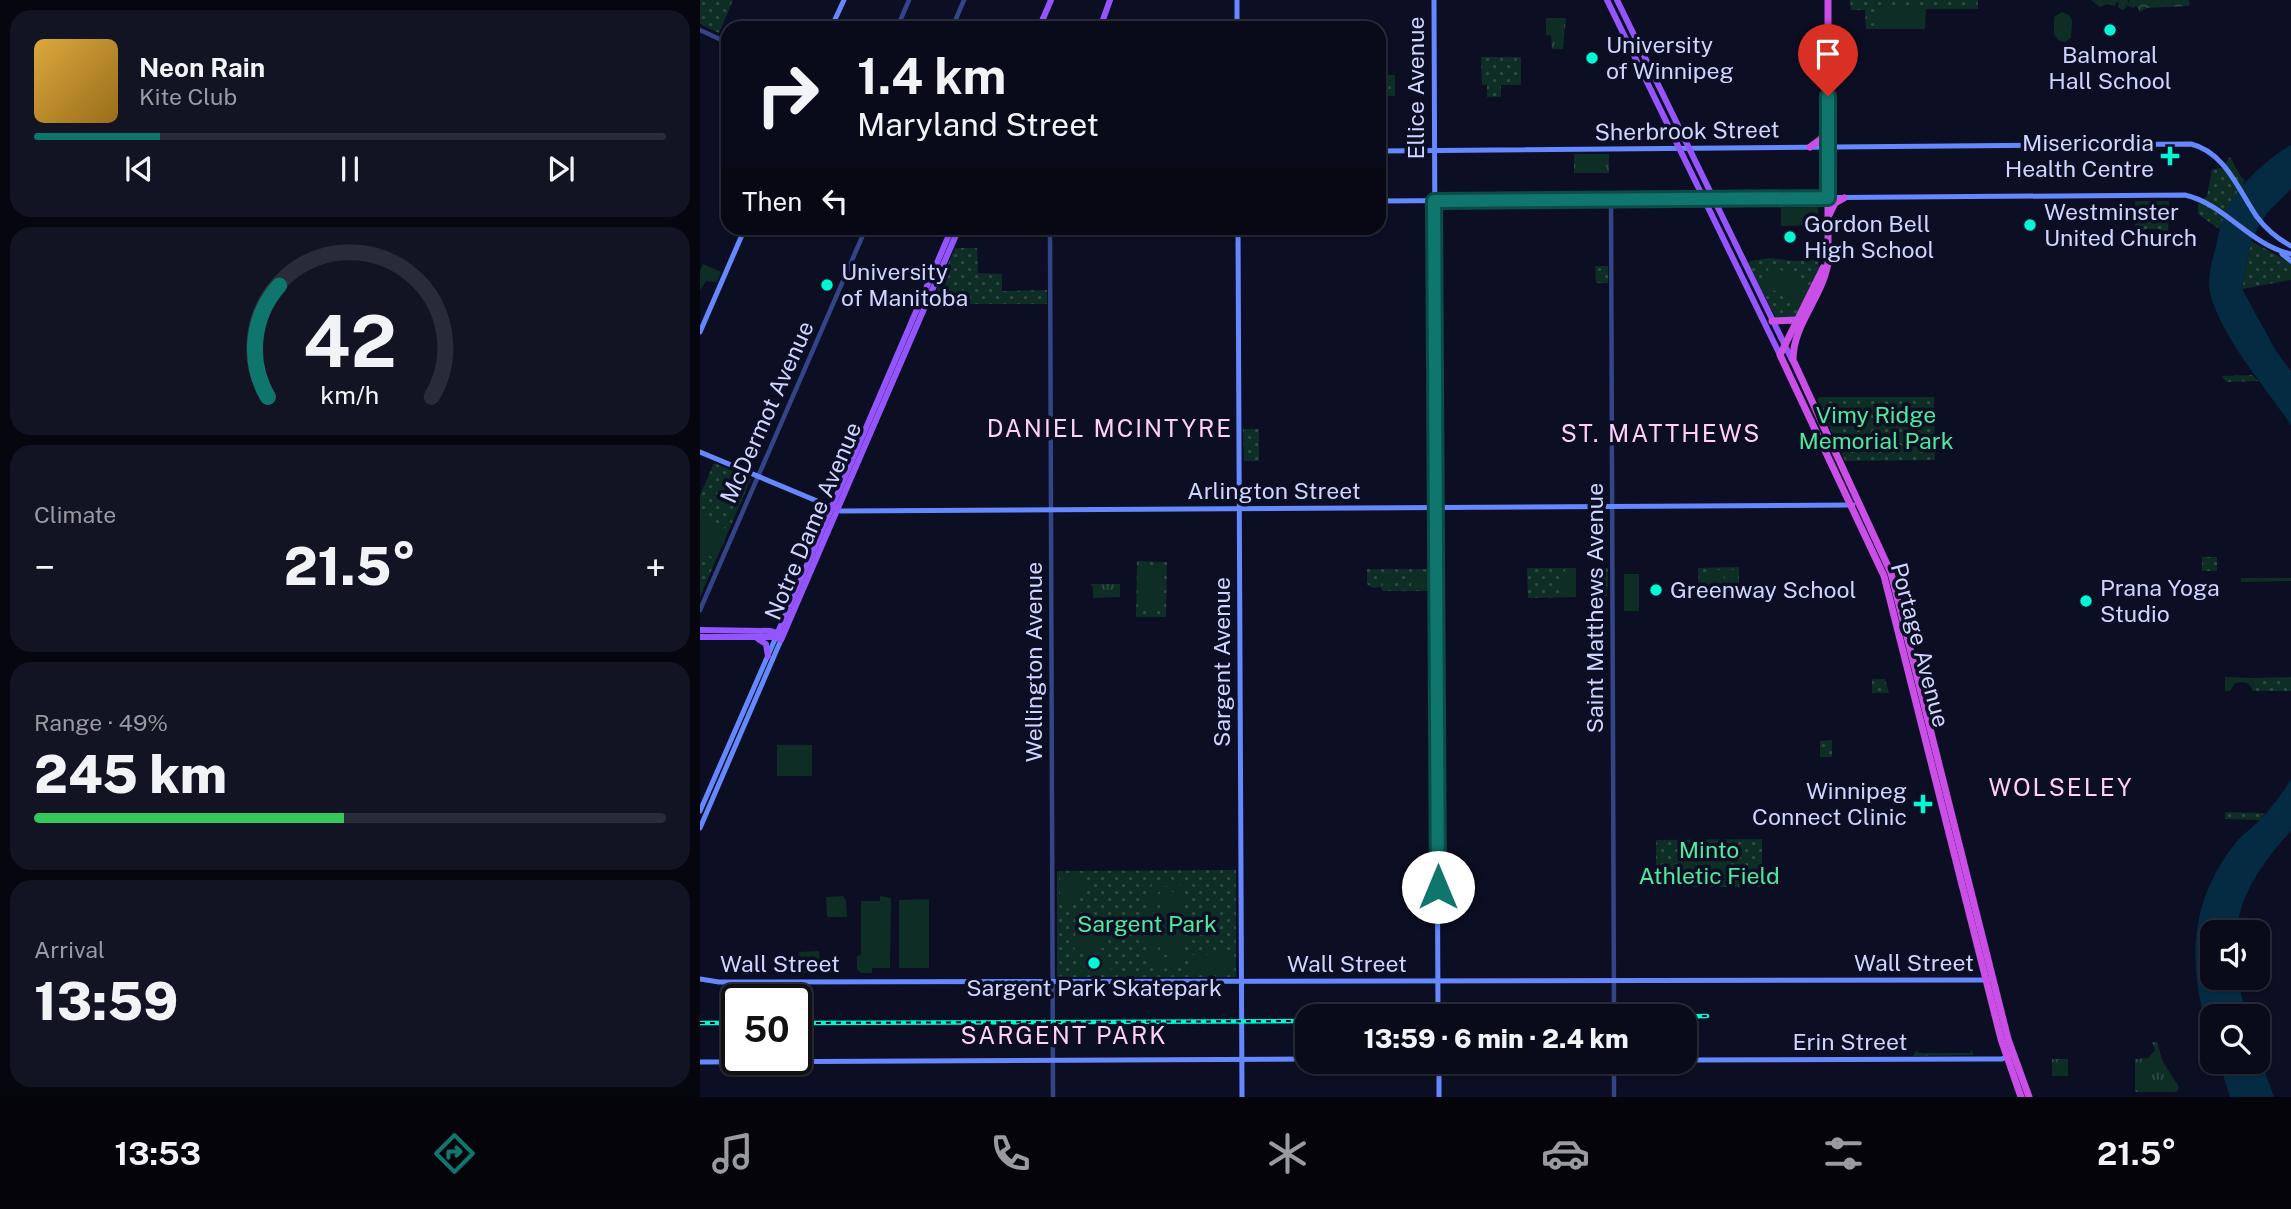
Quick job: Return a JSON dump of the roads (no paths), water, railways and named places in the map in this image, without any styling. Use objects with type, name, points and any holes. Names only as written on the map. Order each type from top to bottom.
[{"type":"highway","points":[[1793,360],[1796,335],[1826,273],[1828,0]]},
{"type":"highway","points":[[1810,147],[1821,139],[1828,123]]},
{"type":"highway","points":[[1827,219],[1835,202],[1844,198]]},
{"type":"highway","points":[[1780,355],[1821,273],[1828,250]]},
{"type":"highway","points":[[1772,321],[1797,320]]},
{"type":"highway","name":"Portage Avenue","points":[[1780,355],[1886,583],[2021,1097]]},
{"type":"highway","name":"Portage Avenue","points":[[1793,360],[1888,564],[1896,587],[1990,980]]},
{"type":"highway","name":"Portage Avenue","points":[[2010,1054],[2029,1097]]},
{"type":"main road","points":[[834,21],[844,0]]},
{"type":"main road","points":[[1042,21],[1051,0]]},
{"type":"main road","points":[[1102,21],[1110,0]]},
{"type":"main road","points":[[1237,0],[1237,21]]},
{"type":"main road","name":"Ellice Avenue","points":[[1433,0],[1438,1004]]},
{"type":"main road","name":"Portage Avenue","points":[[1607,0],[1780,355]]},
{"type":"main road","name":"Portage Avenue","points":[[1617,0],[1793,360]]},
{"type":"main road","name":"Sherbrook Street","points":[[1386,151],[2189,144],[2210,152],[2224,166],[2262,222],[2288,245]]},
{"type":"main road","points":[[1386,201],[2172,195],[2187,196],[2204,202],[2252,237],[2291,254]]},
{"type":"main road","points":[[700,332],[743,235]]},
{"type":"main road","name":"Notre Dame Avenue","points":[[835,509],[949,235]]},
{"type":"main road","name":"Notre Dame Avenue","points":[[700,828],[779,636],[956,235]]},
{"type":"main road","name":"Sargent Avenue","points":[[1238,235],[1242,1097]]},
{"type":"main road","points":[[2280,251],[2291,261]]},
{"type":"main road","name":"Arlington Street","points":[[700,452],[835,509],[1860,505]]},
{"type":"main road","points":[[700,630],[779,636]]},
{"type":"main road","points":[[700,637],[779,636]]},
{"type":"main road","name":"Notre Dame Avenue","points":[[700,811],[779,636]]},
{"type":"main road","points":[[753,637],[766,644],[768,656]]},
{"type":"main road","name":"Wall Street","points":[[701,979],[715,982],[1990,980]]},
{"type":"main road","name":"Erin Street","points":[[1697,1060],[1984,1059],[2010,1054]]},
{"type":"main road","points":[[700,1062],[1295,1059]]},
{"type":"main road","points":[[1439,1074],[1439,1097]]},
{"type":"street","points":[[900,21],[909,0]]},
{"type":"street","points":[[955,21],[964,0]]},
{"type":"street","points":[[700,30],[721,40]]},
{"type":"street","name":"Saint Matthews Avenue","points":[[1611,199],[1614,1004]]},
{"type":"street","name":"McDermot Avenue","points":[[700,610],[863,235]]},
{"type":"street","name":"Wellington Avenue","points":[[1051,235],[1053,1097]]},
{"type":"street","points":[[1614,1074],[1614,1097]]},
{"type":"water","points":[[2291,145],[2291,189],[2267,213],[2251,241],[2242,289],[2276,351],[2291,371],[2291,425],[2248,366],[2220,320],[2209,283],[2220,227],[2234,197],[2260,168]]},
{"type":"water","points":[[2291,779],[2291,831],[2255,878],[2239,920],[2200,920],[2200,990],[2240,990],[2243,1004],[2201,1004],[2198,989],[2196,938],[2200,913],[2208,888],[2238,840],[2271,808]]},
{"type":"water","points":[[2223,1074],[2266,1074],[2274,1097],[2230,1097]]},
{"type":"railway","points":[[1697,1016],[1707,1016]]},
{"type":"railway","points":[[812,1023],[1295,1021]]},
{"type":"railway","points":[[700,1023],[721,1023]]},
{"type":"place","name":"Balmoral Hall School","points":[[2110,30]]},
{"type":"place","name":"University of Winnipeg","points":[[1592,58]]},
{"type":"place","name":"Misericordia Health Centre","points":[[2170,156]]},
{"type":"place","name":"Westminster United Church","points":[[2030,225]]},
{"type":"place","name":"Gordon Bell High School","points":[[1790,237]]},
{"type":"place","name":"University of Manitoba","points":[[827,285]]},
{"type":"place","name":"Greenway School","points":[[1656,590]]},
{"type":"place","name":"Prana Yoga Studio","points":[[2086,601]]},
{"type":"place","name":"Winnipeg Connect Clinic","points":[[1923,804]]},
{"type":"place","name":"Sargent Park Skatepark","points":[[1094,963]]},
{"type":"district","name":"DANIEL MCINTYRE","points":[[1110,429]]},
{"type":"district","name":"ST. MATTHEWS","points":[[1661,434]]},
{"type":"district","name":"WOLSELEY","points":[[2061,788]]},
{"type":"district","name":"SARGENT PARK","points":[[1064,1036]]},
{"type":"park label","name":"Vimy Ridge Memorial Park","points":[[1876,428]]},
{"type":"park label","name":"Minto Athletic Field","points":[[1709,863]]},
{"type":"park label","name":"Sargent Park","points":[[1147,924]]}]
